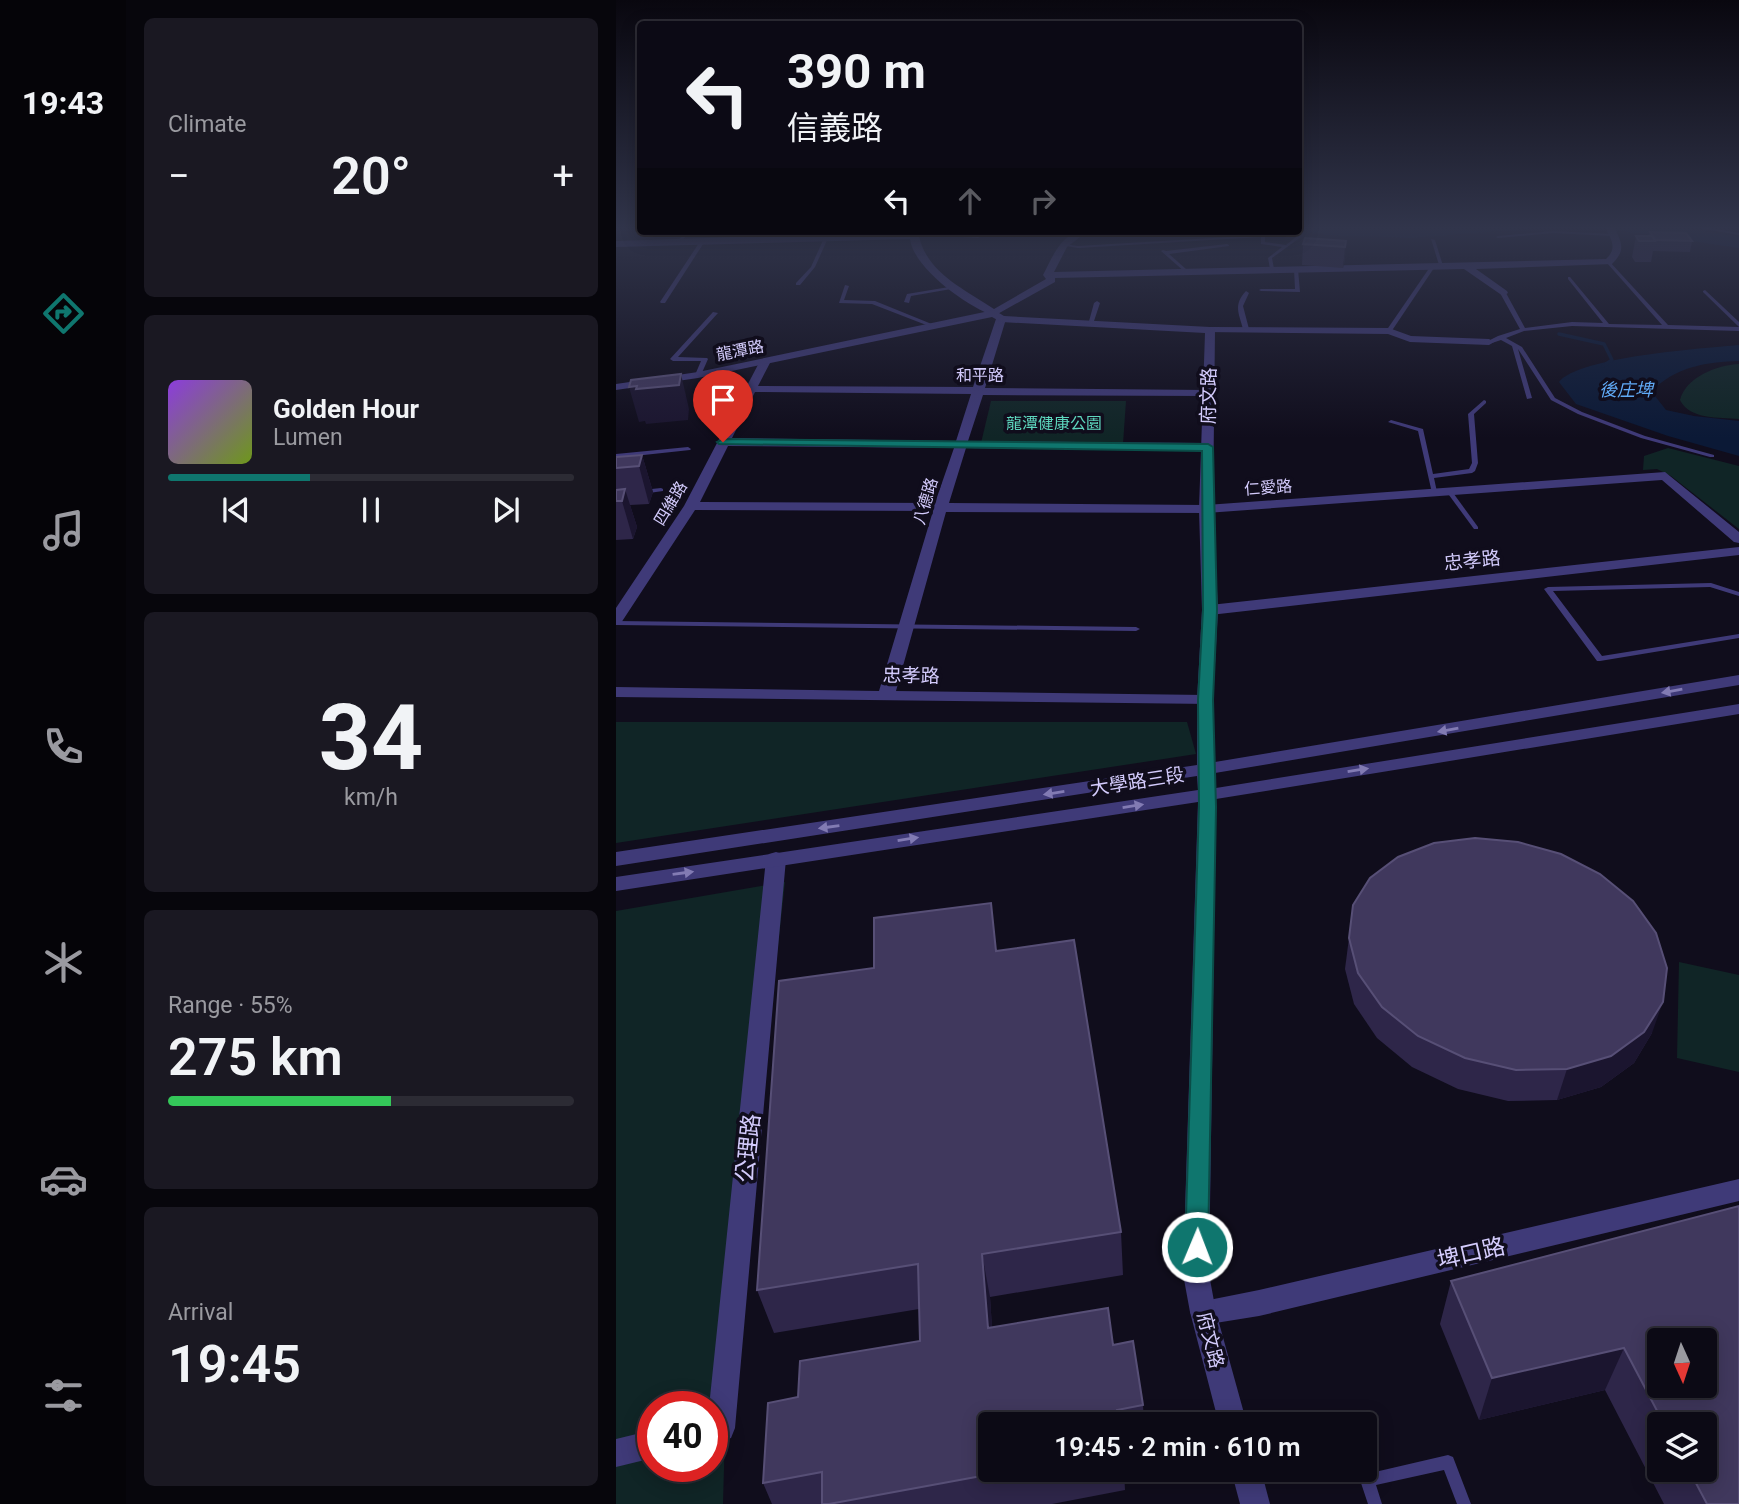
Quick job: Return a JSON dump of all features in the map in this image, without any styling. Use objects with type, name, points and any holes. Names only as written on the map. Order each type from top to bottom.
[{"type":"street","points":[[970,297],[997,316],[1090,324],[1210,330],[1389,331],[1410,339],[1495,340]]},
{"type":"street","name":"龍潭路","points":[[616,387],[698,375],[997,316],[1025,297]]},
{"type":"street","name":"八德路","points":[[886,696],[978,391],[997,316]]},
{"type":"street","name":"府文路","points":[[1210,330],[1206,509],[1210,610],[1205,700],[1207,795],[1196,1274],[1203,1312],[1230,1412]]},
{"type":"street","name":"四維路","points":[[616,621],[691,506],[765,361]]},
{"type":"street","name":"和平路","points":[[752,389],[1208,393]]},
{"type":"street","points":[[723,442],[1208,447]]},
{"type":"street","name":"仁愛路","points":[[691,506],[1206,509],[1665,476],[1739,539]]},
{"type":"street","name":"忠孝路","points":[[1210,610],[1739,551]]},
{"type":"street","name":"大學路三段","points":[[616,859],[1206,770],[1739,680]]},
{"type":"street","name":"忠孝路","points":[[616,692],[1205,700]]},
{"type":"street","name":"大學路三段","points":[[616,884],[1207,795],[1739,709]]},
{"type":"street","name":"公理路","points":[[725,1391],[776,859]]},
{"type":"street","name":"埤口路","points":[[1203,1312],[1259,1303],[1739,1190]]},
{"type":"street","points":[[616,1453],[637,1448]]},
{"type":"street","points":[[1249,1482],[1255,1504]]},
{"type":"lane","points":[[663,302],[666,297]]},
{"type":"lane","points":[[843,297],[841,302],[873,302],[936,327]]},
{"type":"lane","points":[[907,302],[908,297]]},
{"type":"lane","points":[[1244,297],[1240,306],[1245,329]]},
{"type":"lane","points":[[1389,331],[1415,297]]},
{"type":"lane","points":[[1505,297],[1523,330]]},
{"type":"lane","points":[[1585,297],[1606,325]]},
{"type":"lane","points":[[1641,297],[1667,327]]},
{"type":"lane","points":[[1711,297],[1739,327]]},
{"type":"lane","points":[[1090,324],[1097,303]]},
{"type":"lane","points":[[698,375],[705,359],[673,359],[715,313]]},
{"type":"lane","points":[[1495,340],[1523,330],[1572,324],[1739,327]]},
{"type":"lane","points":[[1495,340],[1520,348],[1553,398],[1580,413],[1643,437],[1712,456]]},
{"type":"lane","points":[[1514,345],[1529,398]]},
{"type":"lane","points":[[1431,476],[1472,471],[1475,463],[1471,414],[1484,402]]},
{"type":"lane","points":[[1391,422],[1421,430],[1431,476],[1441,492],[1476,528]]},
{"type":"lane","points":[[616,456],[688,449]]},
{"type":"lane","points":[[627,493],[661,490]]},
{"type":"lane","points":[[1739,594],[1711,585],[1548,589],[1600,659],[1739,636]]},
{"type":"lane","points":[[616,621],[1136,629]]},
{"type":"lane","points":[[1375,1504],[1367,1480],[1448,1462],[1464,1504]]},
{"type":"green space","points":[[1739,364],[1739,419],[1698,414],[1680,400],[1689,385],[1703,374]]},
{"type":"green space","name":"龍潭健康公園","points":[[991,401],[1126,401],[1123,444],[981,443]]},
{"type":"green space","points":[[1668,448],[1739,466],[1739,529],[1671,476],[1657,469],[1643,470],[1644,456]]},
{"type":"green space","points":[[616,722],[1187,722],[1196,754],[616,843]]},
{"type":"green space","points":[[785,882],[728,1404],[728,1391],[637,1391],[637,1482],[724,1482],[723,1504],[616,1504],[616,911]]},
{"type":"green space","points":[[1679,962],[1739,975],[1739,1072],[1677,1058]]},
{"type":"water","name":"後庄埤","points":[[1739,345],[1739,361],[1706,364],[1685,370],[1657,386],[1655,396],[1666,410],[1739,421],[1739,456],[1668,436],[1576,404],[1559,382],[1571,373],[1615,360]]},
{"type":"building","points":[[681,374],[679,385],[636,389],[637,386],[629,387],[631,380]]},
{"type":"building","points":[[642,455],[639,466],[616,468],[616,457]]},
{"type":"building","points":[[625,489],[622,501],[616,501],[616,490]]},
{"type":"building","points":[[1475,838],[1518,842],[1561,854],[1600,874],[1633,901],[1656,933],[1667,968],[1663,1002],[1644,1032],[1611,1056],[1567,1069],[1516,1070],[1465,1058],[1418,1036],[1382,1007],[1358,973],[1349,938],[1353,905],[1370,878],[1398,857],[1434,843]]},
{"type":"building","points":[[991,903],[996,951],[1074,940],[1121,1232],[982,1254],[988,1328],[1108,1308],[1113,1345],[1133,1341],[1143,1405],[1117,1412],[978,1412],[978,1477],[822,1504],[822,1472],[763,1483],[768,1403],[798,1397],[800,1361],[920,1341],[918,1264],[757,1290],[779,981],[874,968],[874,918]]},
{"type":"building","points":[[1739,1206],[1739,1504],[1707,1504],[1695,1482],[1717,1482],[1717,1412],[1658,1412],[1650,1398],[1717,1398],[1717,1328],[1647,1328],[1647,1392],[1624,1348],[1492,1378],[1451,1281]]},
{"type":"waterway","points":[[1559,334],[1604,344],[1612,360],[1603,366]]},
{"type":"route","points":[[723,442],[1208,447],[1206,509],[1210,610],[1205,700],[1207,807],[1197,1247]]}]
